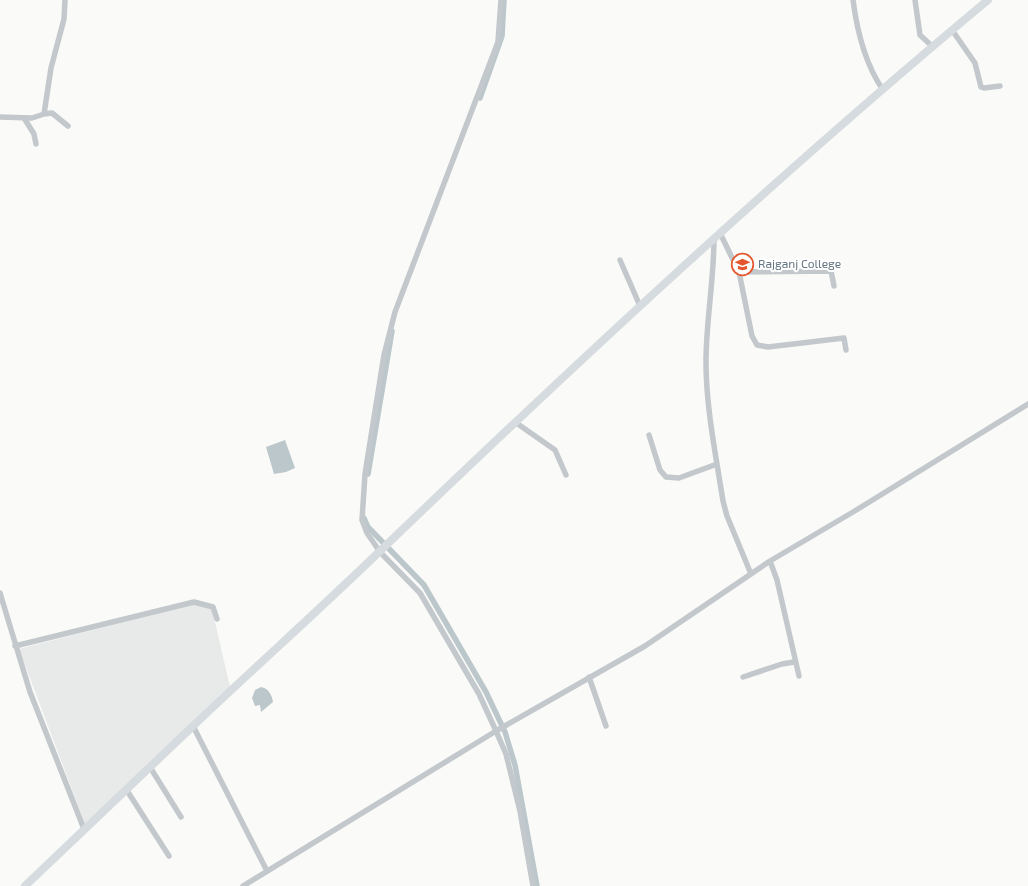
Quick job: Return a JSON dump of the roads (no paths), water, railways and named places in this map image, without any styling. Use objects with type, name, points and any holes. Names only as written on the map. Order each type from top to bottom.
[{"type":"street","points":[[44,114],[51,68],[64,19],[65,0]]},
{"type":"street","points":[[501,0],[498,42],[394,312],[384,355],[365,474],[361,514],[363,526],[420,593],[500,728],[520,811],[533,886]]},
{"type":"street","points":[[853,0],[868,64],[873,76],[883,90]]},
{"type":"street","points":[[915,0],[920,35],[933,47]]},
{"type":"street","points":[[25,886],[84,828],[383,548],[515,422],[717,235],[988,0]]},
{"type":"street","points":[[952,30],[975,63],[981,87],[1000,86]]},
{"type":"street","points":[[0,117],[39,117],[44,114],[52,113],[68,126]]},
{"type":"street","points":[[24,118],[34,134],[36,144]]},
{"type":"street","points":[[717,235],[739,272],[752,336],[757,345],[768,347],[844,338],[846,350]]},
{"type":"street","points":[[717,235],[706,361],[707,384],[717,464],[727,516],[751,574]]},
{"type":"street","points":[[620,260],[640,306]]},
{"type":"street","points":[[739,272],[831,271],[834,286]]},
{"type":"street","points":[[243,886],[500,728],[645,646],[770,560],[860,508],[1028,404]]},
{"type":"street","points":[[515,422],[555,450],[566,475]]},
{"type":"street","points":[[649,435],[660,470],[666,477],[679,478],[717,464]]},
{"type":"street","points":[[770,560],[777,580],[794,662],[799,676]]},
{"type":"street","points":[[0,593],[3,614],[16,646],[30,692],[84,828]]},
{"type":"street","points":[[16,646],[194,602],[213,607],[217,619]]},
{"type":"street","points":[[743,677],[782,664],[794,662]]},
{"type":"street","points":[[589,677],[606,726]]},
{"type":"street","points":[[193,726],[268,871]]},
{"type":"street","points":[[150,767],[181,817]]},
{"type":"street","points":[[126,789],[169,856]]},
{"type":"waterway","points":[[480,98],[502,36],[504,0]]},
{"type":"waterway","points":[[368,474],[392,331]]},
{"type":"waterway","points":[[364,518],[368,527],[424,585],[486,692],[505,732],[515,765],[537,886]]},
{"type":"place","name":"Rajganj College","points":[[742,264]]}]
